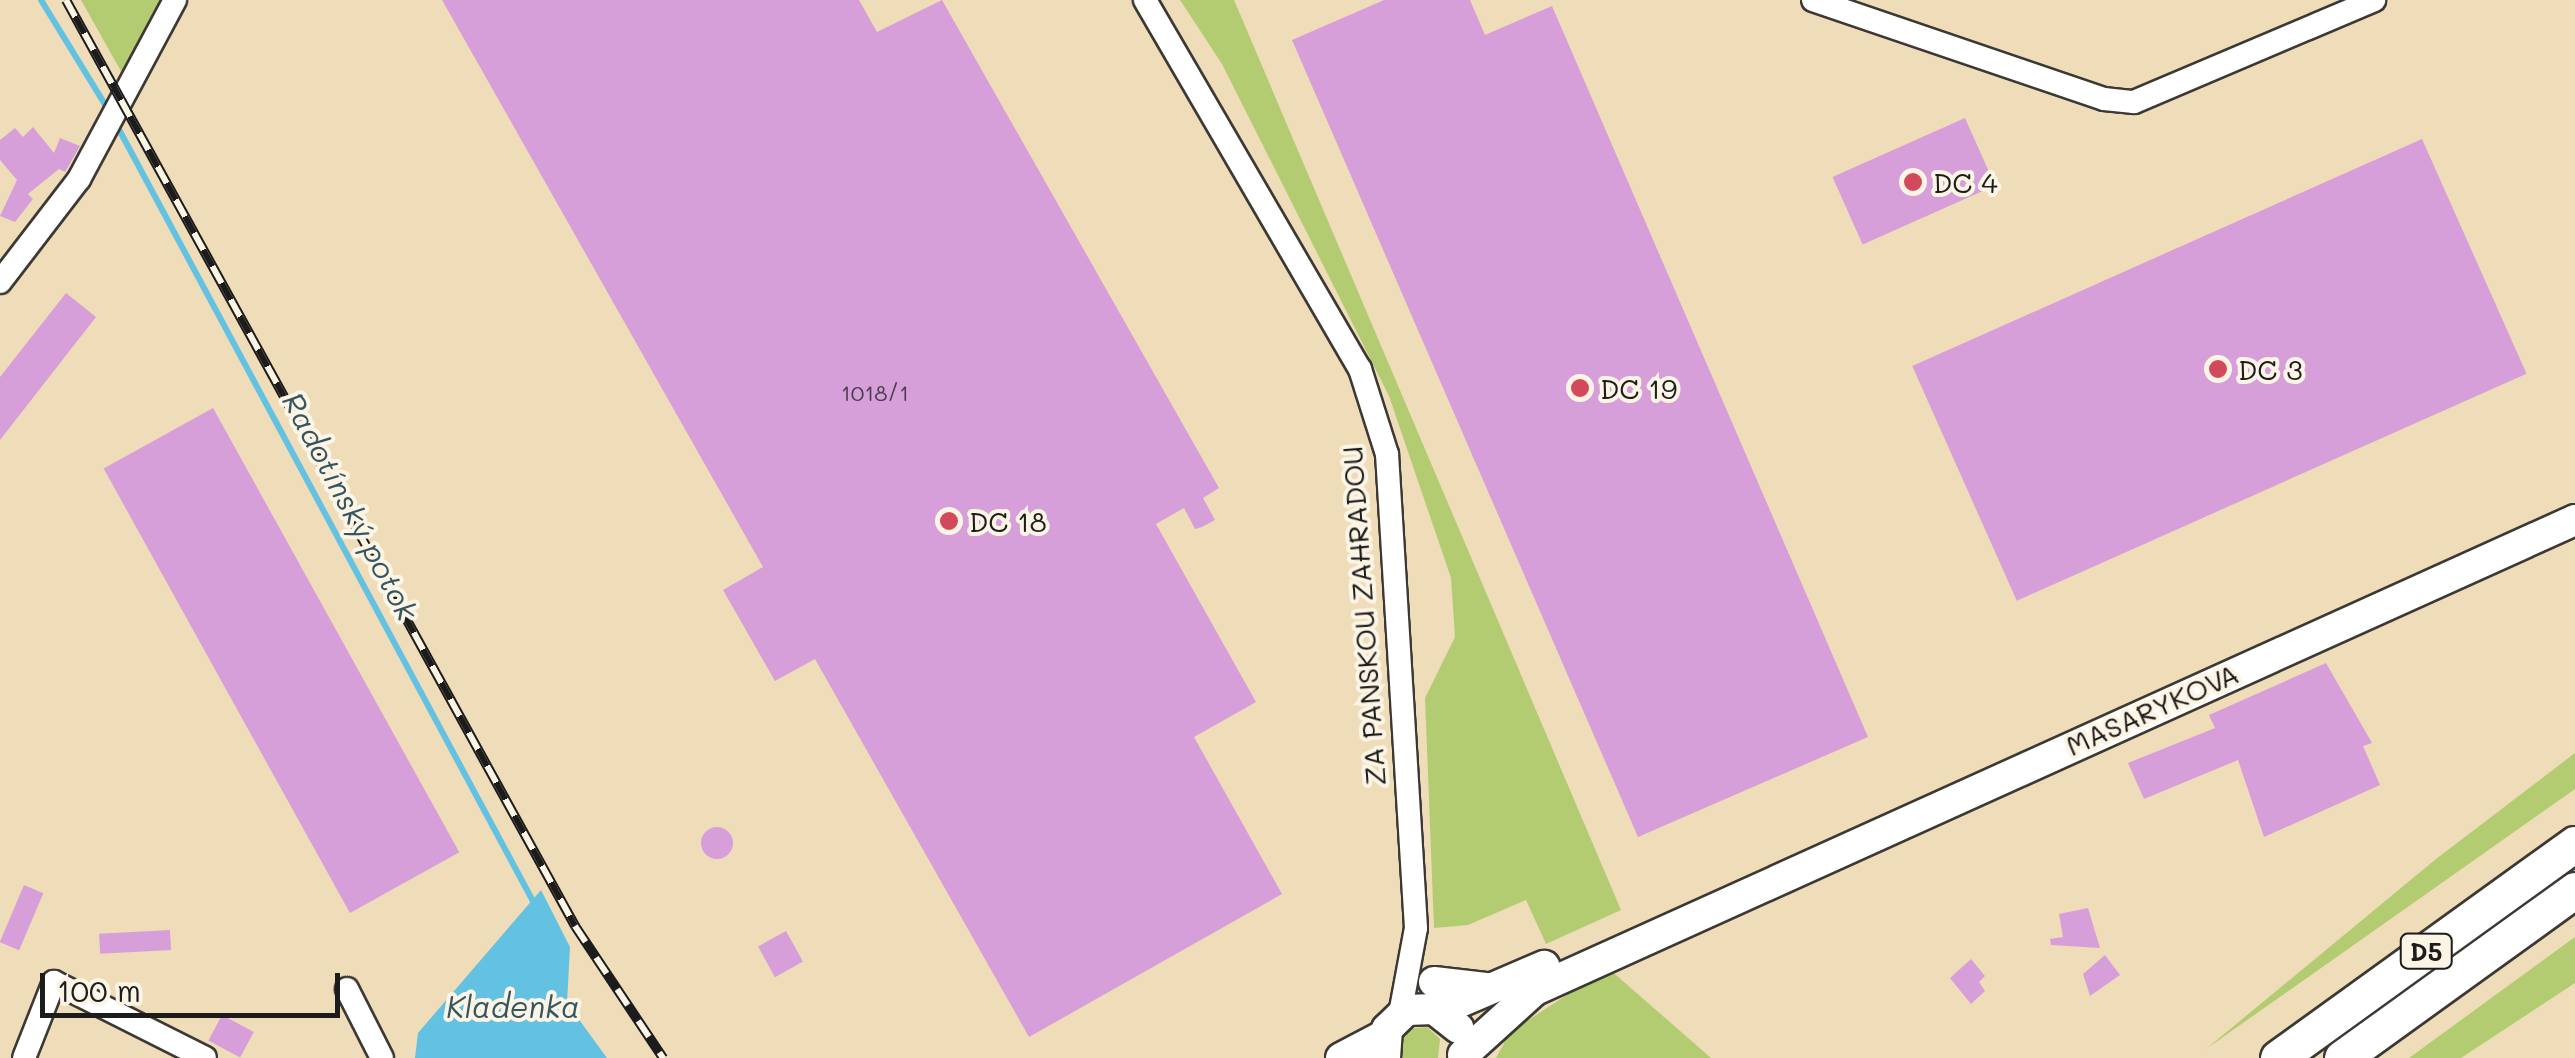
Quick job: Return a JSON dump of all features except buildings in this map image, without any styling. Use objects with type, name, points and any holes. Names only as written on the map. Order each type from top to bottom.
[{"type":"highway","name":"D5","points":[[2278,1058],[2575,844]]},
{"type":"highway","name":"D5","points":[[2342,1058],[2575,890]]},
{"type":"main road","name":"MASARYKOVA","points":[[1462,1057],[1535,990],[1730,898],[2575,520]]},
{"type":"main road","name":"MASARYKOVA","points":[[1441,1001],[1498,987],[1668,916],[1730,898]]},
{"type":"main road","points":[[1340,1058],[1390,1036],[1420,1007],[1441,1001],[1460,1030],[1462,1057]]},
{"type":"street","points":[[0,282],[113,121],[176,0]]},
{"type":"street","name":"ZA PANSKOU ZAHRADOU","points":[[1146,0],[1360,368],[1376,419],[1390,499],[1416,928],[1441,1001]]},
{"type":"street","points":[[1813,0],[2104,99],[2134,102],[2374,0]]},
{"type":"street","name":"ZA PANSKOU ZAHRADOU","points":[[1390,1036],[1416,928]]},
{"type":"street","points":[[24,1058],[54,982],[205,1058]]},
{"type":"street","points":[[348,989],[382,1058]]},
{"type":"green space","points":[[81,0],[160,0],[122,73]]},
{"type":"green space","points":[[1180,0],[1234,0],[1621,910],[1546,944],[1526,900],[1468,925],[1434,928],[1425,698],[1455,637],[1451,578],[1389,396],[1222,64]]},
{"type":"green space","points":[[2575,753],[2575,789],[2206,1049],[2436,859]]},
{"type":"green space","points":[[2575,937],[2575,983],[2461,1058],[2409,1058]]},
{"type":"green space","points":[[1608,968],[1711,1058],[1496,1058],[1510,1032]]},
{"type":"green space","points":[[1427,1027],[1440,1039],[1438,1058],[1398,1058],[1397,1040],[1406,1029]]},
{"type":"water","name":"Kladenka","points":[[541,890],[570,947],[567,1003],[607,1058],[415,1058],[418,1033]]},
{"type":"waterway","name":"Radotínský potok","points":[[41,0],[109,111]]},
{"type":"waterway","points":[[115,122],[534,903]]},
{"type":"railway","points":[[66,0],[575,926],[663,1058]]},
{"type":"place","name":"DC 4","points":[[1913,182]]},
{"type":"place","name":"DC 3","points":[[2218,369]]},
{"type":"place","name":"DC 19","points":[[1580,388]]},
{"type":"place","name":"DC 18","points":[[949,521]]}]
